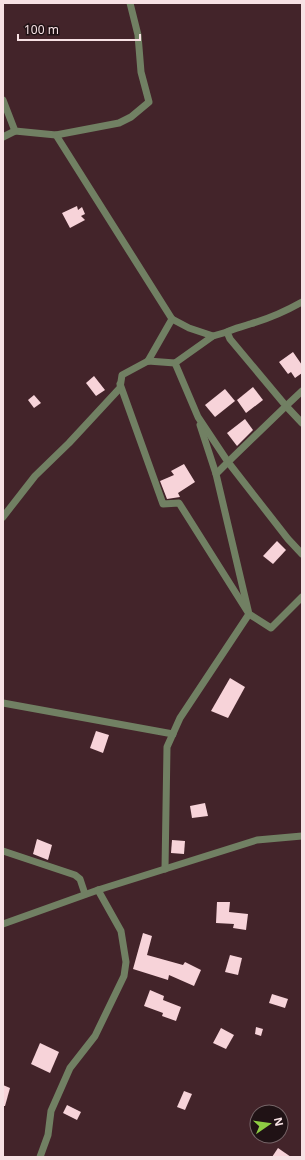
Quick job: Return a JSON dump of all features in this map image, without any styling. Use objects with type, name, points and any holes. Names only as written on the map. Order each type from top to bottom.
[{"type":"street","points":[[3,137],[15,131],[56,135],[119,123],[131,117],[149,102],[141,72],[138,35],[130,3]]},
{"type":"street","points":[[3,100],[15,131]]},
{"type":"street","points":[[56,135],[172,319],[189,328],[213,336]]},
{"type":"street","points":[[148,361],[175,363],[213,336],[227,332],[239,326],[268,318],[302,302]]},
{"type":"street","points":[[3,517],[35,476],[120,388],[122,375],[148,361],[172,319]]},
{"type":"street","points":[[227,332],[230,339],[302,423]]},
{"type":"street","points":[[165,869],[167,747],[180,718],[249,614],[216,474],[198,417],[175,363]]},
{"type":"street","points":[[120,384],[163,504],[179,503],[249,614],[271,628],[302,597]]},
{"type":"street","points":[[216,474],[302,391]]},
{"type":"street","points":[[198,417],[228,462],[288,539],[302,554]]},
{"type":"street","points":[[3,703],[173,734]]},
{"type":"street","points":[[3,924],[85,894],[257,840],[302,836]]},
{"type":"street","points":[[3,851],[74,875],[80,879],[85,894]]},
{"type":"street","points":[[40,1157],[48,1135],[51,1111],[70,1068],[95,1036],[124,976],[126,962],[121,931],[98,890]]},
{"type":"building","points":[[77,206],[78,210],[82,207],[85,214],[81,216],[85,220],[70,228],[62,213]]},
{"type":"building","points":[[293,352],[302,365],[302,373],[295,378],[291,372],[288,374],[279,362]]},
{"type":"building","points":[[94,376],[105,390],[96,396],[86,383]]},
{"type":"building","points":[[253,387],[263,400],[246,413],[237,400]]},
{"type":"building","points":[[225,389],[235,401],[215,417],[205,405]]},
{"type":"building","points":[[34,395],[41,403],[34,408],[28,400]]},
{"type":"building","points":[[245,419],[253,430],[237,446],[227,433]]},
{"type":"building","points":[[184,464],[195,482],[178,493],[180,497],[167,499],[160,481],[174,475],[171,471]]},
{"type":"building","points":[[277,541],[286,550],[273,564],[263,556]]},
{"type":"building","points":[[230,678],[245,687],[228,718],[211,711]]},
{"type":"building","points":[[96,731],[109,735],[103,753],[90,748]]},
{"type":"building","points":[[205,803],[208,816],[192,818],[190,806]]},
{"type":"building","points":[[37,839],[52,845],[48,860],[33,854]]},
{"type":"building","points":[[172,840],[185,841],[184,854],[171,853]]},
{"type":"building","points":[[217,902],[230,902],[229,912],[248,914],[246,930],[233,928],[234,924],[216,923]]},
{"type":"building","points":[[143,933],[152,936],[147,955],[183,965],[185,962],[201,970],[194,986],[169,975],[168,980],[133,969]]},
{"type":"building","points":[[230,955],[242,958],[238,975],[225,972]]},
{"type":"building","points":[[150,990],[164,996],[163,1000],[181,1007],[176,1021],[162,1016],[163,1013],[144,1006]]},
{"type":"building","points":[[272,994],[288,999],[285,1008],[269,1003]]},
{"type":"building","points":[[256,1027],[263,1029],[261,1036],[255,1034]]},
{"type":"building","points":[[221,1028],[234,1035],[226,1049],[213,1043]]},
{"type":"building","points":[[40,1043],[59,1052],[50,1073],[31,1064]]},
{"type":"building","points":[[3,1085],[10,1088],[5,1106],[3,1106]]},
{"type":"building","points":[[184,1091],[192,1094],[185,1110],[177,1107]]},
{"type":"building","points":[[67,1105],[81,1112],[77,1120],[63,1113]]},
{"type":"building","points":[[278,1148],[291,1157],[272,1157]]}]
